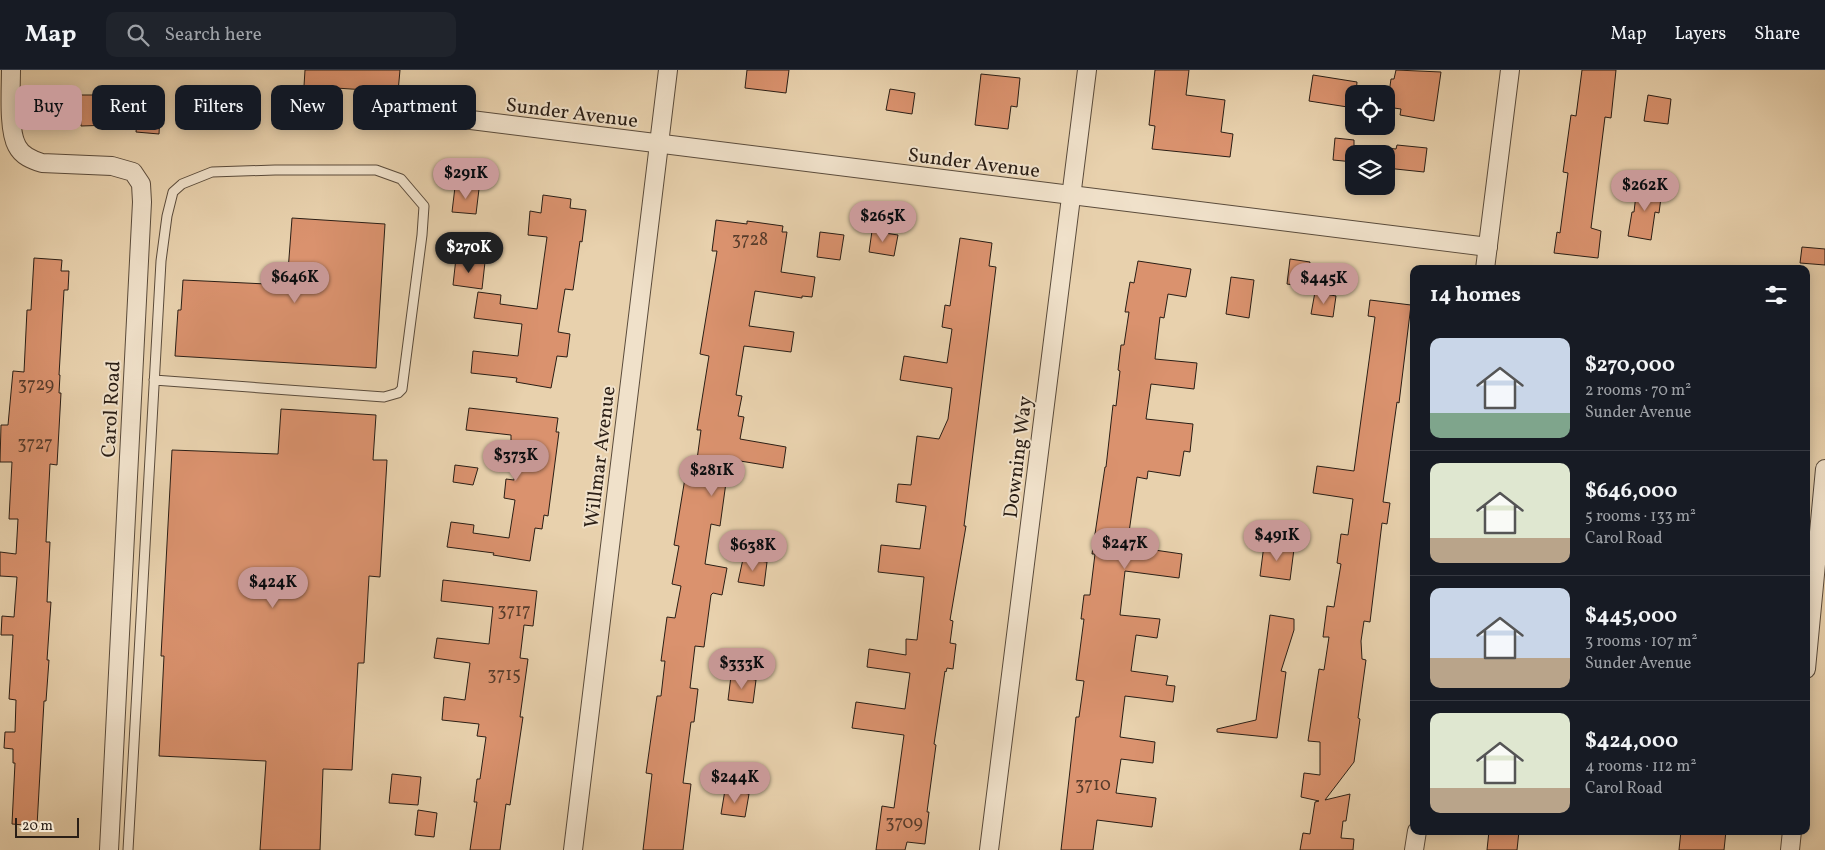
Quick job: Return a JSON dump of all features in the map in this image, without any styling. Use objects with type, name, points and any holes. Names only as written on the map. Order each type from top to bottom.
[{"type":"street","name":"Carol Road","points":[[11,70],[12,131],[16,145],[25,156],[33,161],[42,163],[112,166],[133,172],[141,184],[142,202],[109,850]]},
{"type":"street","name":"Willmar Avenue","points":[[573,850],[668,70]]},
{"type":"street","name":"Downing Way","points":[[990,850],[1087,70]]},
{"type":"street","points":[[1486,265],[1510,70]]},
{"type":"street","name":"Sunder Avenue","points":[[476,121],[1488,247]]},
{"type":"street","points":[[1810,627],[1825,469]]},
{"type":"street","points":[[1414,850],[1416,835]]},
{"type":"street","points":[[1790,850],[1792,835]]},
{"type":"lane","points":[[128,850],[154,380],[164,239],[173,192],[182,184],[212,172],[376,170],[401,179],[424,206],[402,389],[398,393],[384,397],[154,380]]},
{"type":"building","points":[[305,70],[400,70],[399,85],[353,85],[353,89],[343,88],[343,85],[304,85]]},
{"type":"building","points":[[747,70],[789,70],[786,93],[745,88]]},
{"type":"building","points":[[1155,70],[1189,70],[1186,95],[1225,100],[1221,132],[1233,134],[1230,157],[1152,149],[1155,126],[1149,125]]},
{"type":"building","points":[[1396,70],[1441,72],[1434,121],[1400,115],[1401,109],[1395,108],[1395,85],[1390,85],[1391,79],[1394,79]]},
{"type":"building","points":[[1582,70],[1616,70],[1611,118],[1605,117],[1591,228],[1601,231],[1598,258],[1554,253],[1557,232],[1560,233],[1568,173],[1563,172],[1571,115],[1576,116]]},
{"type":"building","points":[[981,74],[1020,78],[1017,107],[1011,106],[1008,129],[975,125]]},
{"type":"building","points":[[1313,75],[1357,82],[1357,85],[1345,85],[1345,107],[1309,101]]},
{"type":"building","points":[[890,89],[915,93],[912,114],[886,110]]},
{"type":"building","points":[[82,95],[92,95],[92,126],[82,126]]},
{"type":"building","points":[[1648,95],[1671,99],[1668,124],[1644,121]]},
{"type":"building","points":[[136,130],[159,130],[159,134],[136,132]]},
{"type":"building","points":[[1335,138],[1354,140],[1354,145],[1345,145],[1345,161],[1333,160]]},
{"type":"building","points":[[1397,145],[1427,148],[1424,172],[1395,169]]},
{"type":"building","points":[[1637,186],[1662,190],[1659,213],[1655,212],[1651,240],[1628,236],[1632,212],[1634,212]]},
{"type":"building","points":[[455,187],[479,189],[476,214],[452,212]]},
{"type":"building","points":[[543,195],[571,199],[570,208],[586,210],[573,290],[565,289],[558,332],[570,334],[567,357],[557,356],[551,388],[516,382],[517,378],[471,373],[473,351],[518,356],[522,324],[474,318],[478,292],[501,295],[500,304],[537,309],[547,237],[528,235],[530,211],[541,213]]},
{"type":"building","points":[[292,218],[385,224],[376,368],[175,356],[178,310],[181,310],[183,280],[287,285]]},
{"type":"building","points":[[716,220],[747,224],[747,221],[783,226],[782,232],[787,232],[781,272],[815,277],[812,297],[802,296],[802,298],[755,291],[749,326],[794,332],[791,352],[744,346],[736,395],[742,396],[738,416],[744,417],[740,439],[786,447],[783,468],[734,460],[733,469],[728,468],[720,526],[711,524],[705,564],[727,568],[722,595],[713,593],[711,595],[704,647],[695,646],[690,688],[698,689],[694,722],[691,722],[683,783],[691,784],[683,850],[643,850],[652,774],[646,773],[657,696],[661,696],[665,661],[661,661],[667,617],[675,618],[681,586],[672,584],[679,546],[674,545],[687,466],[696,467],[701,430],[697,430],[709,356],[700,354],[717,251],[712,251]]},
{"type":"building","points":[[872,231],[898,235],[894,256],[869,252]]},
{"type":"building","points":[[820,232],[844,235],[840,260],[817,257]]},
{"type":"building","points":[[960,238],[992,243],[989,266],[996,267],[964,526],[966,526],[950,620],[953,621],[950,643],[956,644],[953,669],[947,668],[945,671],[934,744],[936,745],[927,812],[929,812],[925,844],[907,842],[905,850],[876,850],[882,806],[894,808],[904,735],[852,728],[856,702],[905,709],[910,673],[867,667],[869,649],[906,655],[906,639],[917,640],[924,577],[878,572],[881,545],[920,549],[926,506],[896,502],[898,484],[911,485],[917,436],[939,439],[948,419],[952,388],[900,380],[904,356],[947,363],[952,329],[942,327],[945,305],[950,306]]},
{"type":"building","points":[[1802,247],[1825,249],[1825,265],[1800,263]]},
{"type":"building","points":[[34,258],[62,260],[61,271],[69,271],[68,290],[64,290],[59,375],[59,393],[61,393],[57,465],[50,464],[46,542],[50,542],[47,602],[51,602],[47,660],[49,660],[46,701],[44,701],[37,826],[12,824],[15,763],[13,763],[13,749],[4,748],[5,732],[15,732],[16,700],[9,699],[13,635],[1,635],[2,616],[14,617],[17,577],[0,576],[0,552],[16,554],[18,519],[9,519],[12,462],[0,462],[1,425],[8,425],[13,371],[24,372],[27,310],[31,310]]},
{"type":"building","points":[[456,258],[485,262],[482,289],[453,285]]},
{"type":"building","points":[[1290,259],[1310,262],[1306,287],[1287,284]]},
{"type":"building","points":[[1138,261],[1191,269],[1186,297],[1168,294],[1164,318],[1160,317],[1155,359],[1197,363],[1194,389],[1151,384],[1146,419],[1193,424],[1190,452],[1184,451],[1180,476],[1148,471],[1147,479],[1137,477],[1127,546],[1182,554],[1179,578],[1125,571],[1120,615],[1160,619],[1157,638],[1136,635],[1131,671],[1168,676],[1166,685],[1175,686],[1173,702],[1125,696],[1120,737],[1155,742],[1153,763],[1121,759],[1116,793],[1156,798],[1152,827],[1097,820],[1093,850],[1061,850],[1076,717],[1079,717],[1084,681],[1076,680],[1084,619],[1081,619],[1084,595],[1090,595],[1095,554],[1092,554],[1106,467],[1113,405],[1116,406],[1121,345],[1124,345],[1129,312],[1125,312],[1130,282],[1134,283]]},
{"type":"building","points":[[1231,277],[1254,280],[1249,318],[1226,314]]},
{"type":"building","points":[[1315,292],[1336,296],[1333,317],[1311,314]]},
{"type":"building","points":[[1370,300],[1410,305],[1399,403],[1397,402],[1383,502],[1390,503],[1387,524],[1382,523],[1370,622],[1364,621],[1361,641],[1362,659],[1366,660],[1354,762],[1325,800],[1350,794],[1341,838],[1354,839],[1353,850],[1300,850],[1303,833],[1310,834],[1315,802],[1319,801],[1301,797],[1304,773],[1320,775],[1320,742],[1308,741],[1319,669],[1324,670],[1329,637],[1323,637],[1327,606],[1334,607],[1341,564],[1337,563],[1341,534],[1348,535],[1353,499],[1313,493],[1317,466],[1354,471],[1375,317],[1368,316]]},
{"type":"building","points":[[469,408],[558,418],[556,432],[559,432],[548,516],[544,515],[542,529],[535,528],[530,561],[493,555],[494,553],[447,547],[451,522],[474,525],[473,533],[509,538],[515,500],[504,498],[506,479],[514,480],[518,442],[511,442],[511,435],[466,430]]},
{"type":"building","points":[[281,409],[376,415],[373,460],[387,460],[380,577],[369,576],[364,663],[358,663],[352,770],[323,769],[320,850],[260,850],[266,761],[159,756],[164,656],[161,656],[172,450],[278,454]]},
{"type":"building","points":[[455,465],[478,468],[473,485],[453,482]]},
{"type":"building","points":[[1264,545],[1294,549],[1290,580],[1260,576]]},
{"type":"building","points":[[743,559],[767,562],[764,586],[738,582]]},
{"type":"building","points":[[443,580],[537,591],[533,626],[524,625],[520,658],[528,659],[520,717],[523,717],[510,805],[506,804],[500,850],[470,850],[477,802],[474,802],[477,779],[480,779],[486,737],[477,736],[479,724],[442,720],[444,697],[465,700],[470,663],[434,658],[437,638],[489,644],[493,607],[441,601]]},
{"type":"building","points":[[1270,615],[1294,619],[1294,630],[1281,671],[1286,672],[1277,738],[1217,732],[1217,729],[1256,720]]},
{"type":"building","points":[[731,676],[756,680],[753,703],[728,700]]},
{"type":"building","points":[[392,774],[421,777],[418,805],[389,803]]},
{"type":"building","points":[[725,790],[749,794],[745,817],[721,814]]},
{"type":"building","points":[[418,810],[437,813],[434,837],[415,835]]},
{"type":"building","points":[[1489,835],[1519,835],[1517,850],[1487,850]]},
{"type":"building","points":[[1681,835],[1726,835],[1724,850],[1679,850]]}]
